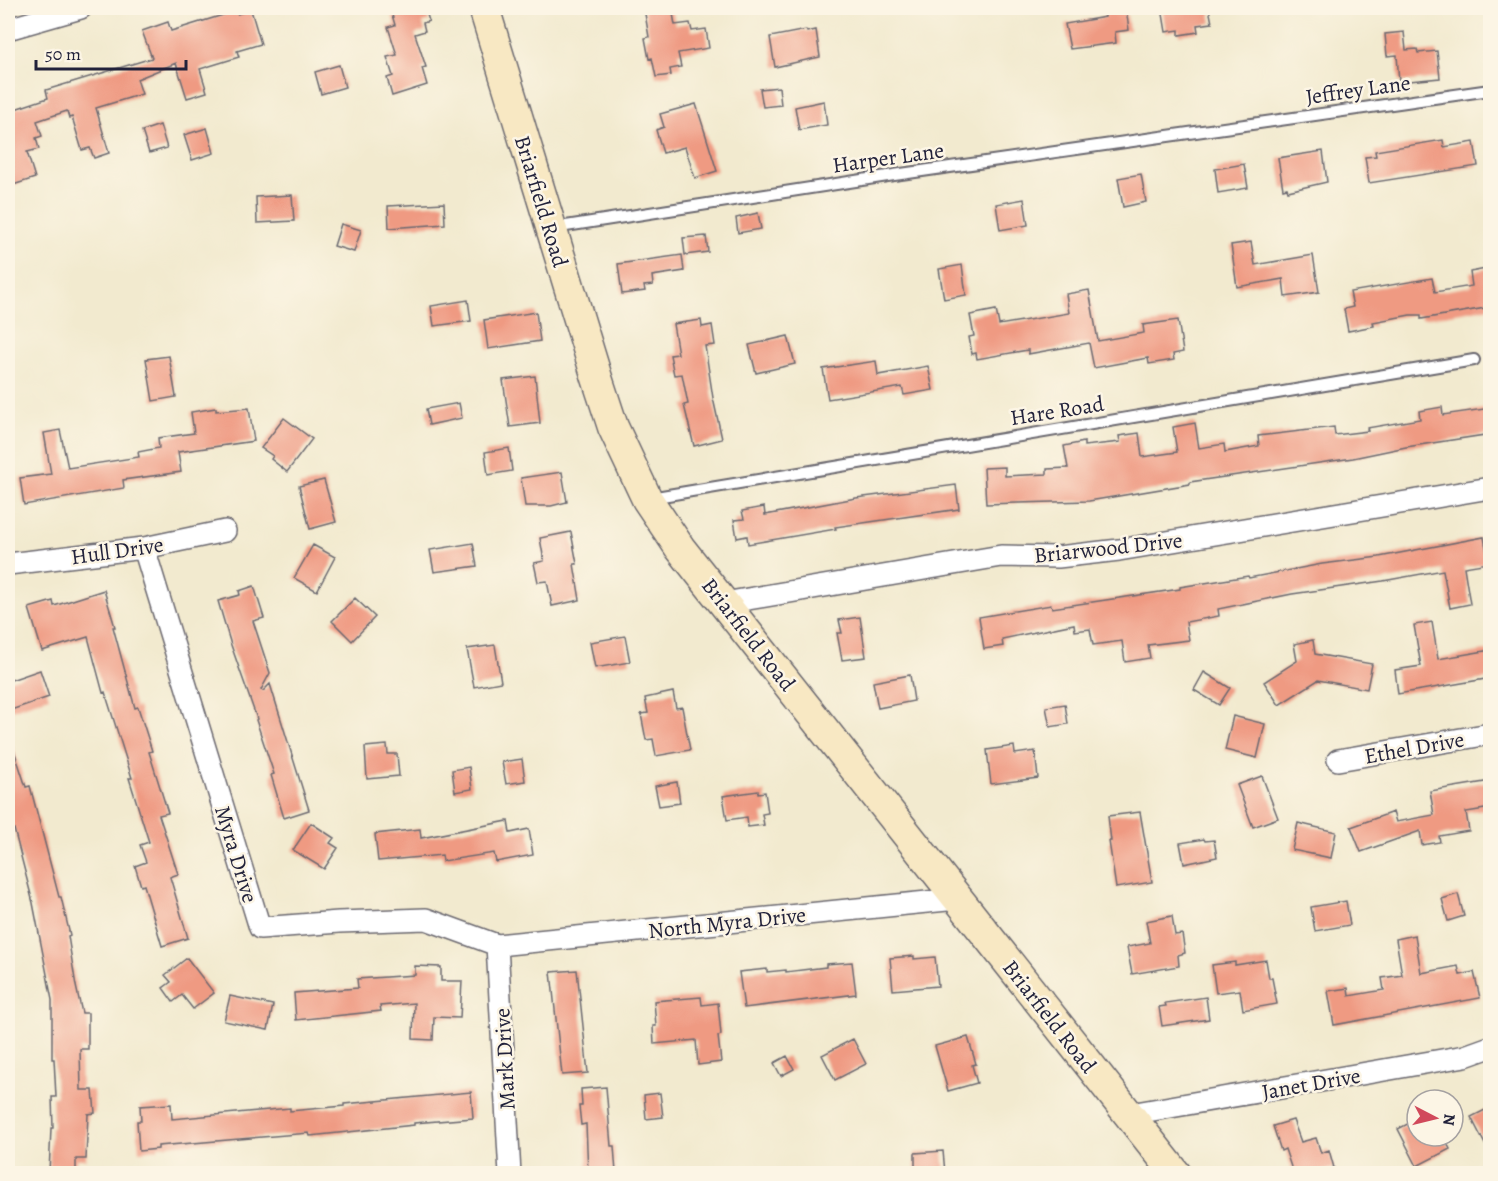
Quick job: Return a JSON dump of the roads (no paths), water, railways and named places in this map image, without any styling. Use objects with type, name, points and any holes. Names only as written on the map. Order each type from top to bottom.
[{"type":"main road","name":"Briarfield Road","points":[[484,8],[550,229],[613,427],[647,499],[681,548],[724,603],[1176,1173]]},
{"type":"street","points":[[8,29],[81,8]]},
{"type":"street","name":"Briarwood Drive","points":[[724,603],[1001,556],[1058,557],[1119,550],[1491,488]]},
{"type":"street","name":"Hull Drive","points":[[8,564],[144,548],[225,531]]},
{"type":"street","name":"Myra Drive","points":[[144,548],[260,928],[426,919],[497,945]]},
{"type":"street","name":"Ethel Drive","points":[[1338,760],[1491,734]]},
{"type":"street","name":"North Myra Drive","points":[[497,945],[957,899]]},
{"type":"street","name":"Mark Drive","points":[[497,945],[510,1173]]},
{"type":"street","name":"Janet Drive","points":[[1130,1114],[1465,1056],[1491,1047]]},
{"type":"lane","name":"Jeffrey Lane","points":[[1231,128],[1491,90]]},
{"type":"lane","name":"Harper Lane","points":[[550,229],[894,175],[1231,128]]},
{"type":"lane","name":"Hare Road","points":[[647,499],[1474,360]]}]
